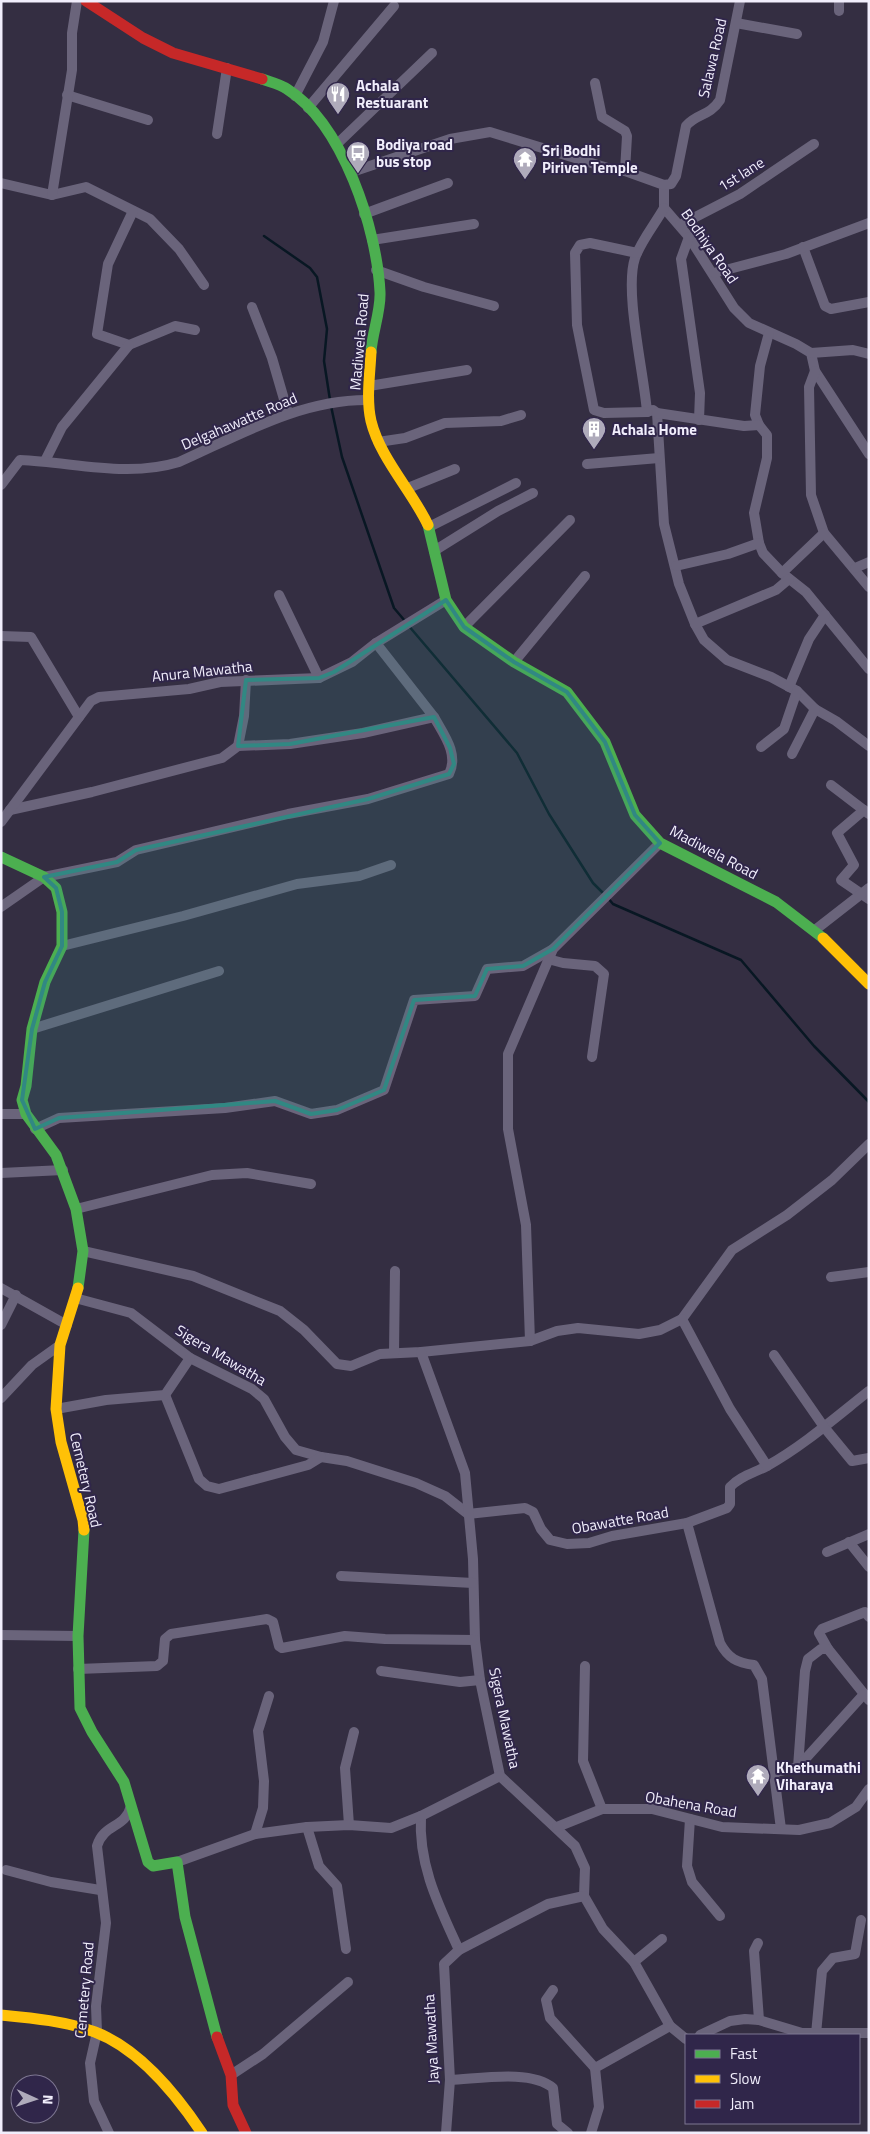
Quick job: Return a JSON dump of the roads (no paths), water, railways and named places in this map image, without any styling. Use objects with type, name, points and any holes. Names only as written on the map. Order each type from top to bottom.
[{"type":"main road","name":"Madiwela Road","points":[[86,1],[143,38],[173,53],[251,74],[287,89],[308,108],[337,144],[352,172],[372,240],[380,293],[372,338],[369,386],[371,420],[378,442],[408,488],[429,527],[446,600],[464,627],[514,662],[567,692],[606,742],[636,815],[660,843],[776,902],[815,930],[869,984]]},
{"type":"main road","name":"Cemetery Road","points":[[1,857],[44,877],[56,888],[62,912],[62,946],[45,982],[32,1029],[26,1086],[22,1100],[26,1114],[35,1129],[56,1155],[63,1170],[76,1209],[83,1251],[81,1277],[60,1345],[56,1409],[61,1442],[83,1520],[84,1537],[78,1636],[80,1708],[92,1732],[124,1782],[131,1806]]},
{"type":"main road","points":[[131,1806],[148,1862],[153,1866],[177,1862],[185,1917],[200,1968],[212,2024],[231,2075],[233,2105],[246,2133]]},
{"type":"main road","points":[[1,2015],[49,2019],[97,2032],[134,2055],[189,2111],[202,2133]]},
{"type":"street","points":[[52,195],[67,95],[77,1]]},
{"type":"street","points":[[295,96],[323,42],[334,1]]},
{"type":"street","name":"Salawa Road","points":[[664,186],[671,184],[676,176],[686,126],[691,120],[714,111],[720,100],[740,1]]},
{"type":"street","points":[[308,108],[394,6]]},
{"type":"street","points":[[736,23],[797,34]]},
{"type":"street","points":[[337,144],[432,52]]},
{"type":"street","points":[[217,134],[227,68]]},
{"type":"street","points":[[595,83],[602,117],[625,131],[627,136],[625,172]]},
{"type":"street","points":[[67,95],[148,120]]},
{"type":"street","points":[[352,172],[450,139],[490,132],[625,172],[664,186]]},
{"type":"street","name":"1st lane","points":[[680,226],[740,194],[814,144]]},
{"type":"street","points":[[1,183],[52,195],[86,187],[150,219],[179,249],[204,285]]},
{"type":"street","points":[[364,214],[448,183]]},
{"type":"street","name":"Bodhiya Road","points":[[664,186],[664,208],[689,237],[734,308],[749,323],[796,344],[811,353]]},
{"type":"street","points":[[664,208],[634,260],[632,299],[659,458],[664,524],[679,584],[695,624],[704,640],[727,660],[771,677],[793,689],[815,709],[836,721],[869,746]]},
{"type":"street","points":[[129,345],[97,334],[108,264],[134,211]]},
{"type":"street","points":[[714,274],[803,247],[869,223]]},
{"type":"street","points":[[372,240],[474,224]]},
{"type":"street","points":[[689,237],[681,260],[700,393],[699,420]]},
{"type":"street","points":[[637,253],[590,243],[580,245],[575,254],[577,325],[594,410],[604,413],[652,412],[744,426],[759,425]]},
{"type":"street","points":[[803,247],[825,306],[831,309],[869,302]]},
{"type":"street","points":[[376,270],[424,287],[494,306]]},
{"type":"street","points":[[252,307],[272,358],[288,413]]},
{"type":"street","points":[[45,461],[62,428],[129,345],[176,326],[195,330]]},
{"type":"street","points":[[769,333],[760,366],[755,415],[766,436],[767,451],[754,513],[759,543],[763,553],[786,576],[806,592],[869,669]]},
{"type":"street","points":[[869,354],[853,350],[811,353],[816,371],[869,454]]},
{"type":"street","points":[[369,386],[467,370]]},
{"type":"street","points":[[816,371],[810,387],[811,495],[824,533],[869,587]]},
{"type":"street","name":"Delgahawatte Road","points":[[1,485],[20,460],[45,461],[106,469],[165,466],[179,462],[288,413],[344,400],[369,400]]},
{"type":"street","points":[[378,442],[405,438],[445,423],[501,421],[521,415]]},
{"type":"street","points":[[587,464],[659,458]]},
{"type":"street","points":[[408,488],[455,469]]},
{"type":"street","points":[[429,527],[516,483]]},
{"type":"street","points":[[434,551],[498,511],[533,493]]},
{"type":"street","points":[[464,627],[570,520]]},
{"type":"street","points":[[695,624],[776,590],[824,533]]},
{"type":"street","points":[[676,566],[728,554],[759,543]]},
{"type":"street","points":[[855,568],[869,562]]},
{"type":"street","points":[[514,662],[585,576]]},
{"type":"street","points":[[279,595],[319,678]]},
{"type":"street","name":"Anura Mawatha","points":[[1,822],[91,701],[99,697],[189,689],[220,682],[319,678],[352,662],[376,643],[446,600]]},
{"type":"street","points":[[762,748],[784,729],[793,689],[809,639],[825,615]]},
{"type":"street","points":[[1,636],[31,637],[79,717]]},
{"type":"street","points":[[1,907],[44,877],[117,862],[136,850],[288,814],[368,799],[449,774],[454,764],[450,748],[434,717],[376,643]]},
{"type":"street","points":[[238,746],[244,716],[246,680]]},
{"type":"street","points":[[792,754],[815,709]]},
{"type":"street","points":[[10,810],[92,792],[222,758],[238,746],[290,744],[326,739],[434,717]]},
{"type":"street","points":[[815,930],[866,894],[841,880],[854,865],[837,833],[867,812],[831,785]]},
{"type":"street","points":[[35,1129],[59,1118],[225,1108],[275,1101],[311,1114],[338,1110],[384,1090],[414,1000],[475,996],[486,969],[523,966],[553,949],[660,843]]},
{"type":"street","points":[[62,946],[183,916],[297,884],[359,876],[391,865]]},
{"type":"street","points":[[530,1341],[526,1225],[508,1128],[508,1054],[535,995],[553,949]]},
{"type":"street","points":[[548,958],[563,963],[595,966],[604,974],[592,1057]]},
{"type":"street","points":[[32,1029],[218,972]]},
{"type":"street","points":[[1,1114],[26,1114]]},
{"type":"street","points":[[83,1251],[193,1276],[280,1311],[304,1330],[337,1364],[350,1366],[380,1354],[421,1352],[530,1341],[556,1331],[578,1328],[640,1334],[660,1330],[682,1320],[732,1250],[787,1215],[832,1180],[869,1144]]},
{"type":"street","points":[[1,1173],[63,1170]]},
{"type":"street","points":[[76,1209],[212,1176],[247,1173],[311,1184]]},
{"type":"street","points":[[394,1353],[395,1271]]},
{"type":"street","points":[[832,1277],[869,1272]]},
{"type":"street","points":[[1,1288],[66,1325]]},
{"type":"street","points":[[1,1325],[16,1295]]},
{"type":"street","name":"Sigera Mawatha","points":[[75,1298],[131,1313],[190,1358],[252,1389],[264,1399],[285,1437],[296,1450],[321,1458],[347,1461],[416,1483],[445,1496],[468,1514]]},
{"type":"street","points":[[682,1320],[730,1409],[767,1466],[824,1427],[869,1390]]},
{"type":"street","points":[[1,1398],[32,1365],[60,1345]]},
{"type":"street","name":"Sigera Mawatha","points":[[421,1352],[465,1473],[474,1583],[475,1640],[480,1680],[500,1776],[557,1827],[575,1846],[585,1868],[584,1896]]},
{"type":"street","points":[[774,1356],[824,1427],[852,1461],[869,1458]]},
{"type":"street","points":[[165,1395],[190,1358]]},
{"type":"street","points":[[56,1409],[106,1400],[165,1395]]},
{"type":"street","points":[[165,1395],[199,1478],[207,1486],[219,1489],[308,1465],[321,1458]]},
{"type":"street","name":"Obawatte Road","points":[[468,1514],[525,1508],[533,1512],[550,1540],[567,1544],[589,1543],[612,1536],[688,1523],[727,1508],[730,1504],[730,1487],[736,1481],[767,1466]]},
{"type":"street","points":[[688,1523],[720,1643],[727,1656],[742,1664],[754,1665],[762,1679],[772,1773],[781,1829]]},
{"type":"street","points":[[827,1552],[869,1534]]},
{"type":"street","points":[[849,1542],[869,1567]]},
{"type":"street","points":[[341,1576],[474,1583]]},
{"type":"street","points":[[772,1773],[798,1767],[866,1697],[828,1649],[819,1633],[822,1629],[862,1612],[869,1616]]},
{"type":"street","points":[[78,1669],[157,1666],[163,1661],[165,1640],[171,1634],[267,1619],[273,1622],[279,1646],[282,1648],[345,1636],[385,1639],[475,1640]]},
{"type":"street","points":[[1,1635],[78,1636]]},
{"type":"street","points":[[798,1767],[805,1671],[808,1659],[821,1649],[828,1649]]},
{"type":"street","points":[[585,1666],[584,1761],[602,1809]]},
{"type":"street","points":[[381,1671],[460,1682],[480,1680]]},
{"type":"street","points":[[255,1834],[264,1799],[264,1781],[258,1731],[270,1696]]},
{"type":"street","points":[[349,1825],[345,1803],[344,1768],[354,1732]]},
{"type":"street","points":[[177,1862],[255,1834],[307,1827],[349,1825],[391,1828],[421,1816],[500,1776]]},
{"type":"street","name":"Obahena Road","points":[[557,1827],[602,1809],[652,1809],[722,1827],[799,1830],[830,1823],[856,1807],[869,1789]]},
{"type":"street","name":"Cemetery Road","points":[[109,2133],[94,2102],[90,2063],[97,2032],[96,2006],[106,1923],[100,1890],[97,1846],[99,1839],[108,1828],[122,1823],[128,1816],[131,1806]]},
{"type":"street","points":[[421,1816],[423,1859],[431,1888],[459,1950]]},
{"type":"street","points":[[690,1819],[687,1866],[692,1882],[720,1916]]},
{"type":"street","points":[[307,1827],[319,1866],[337,1886],[346,1950]]},
{"type":"street","points":[[6,1870],[51,1882],[100,1890]]},
{"type":"street","points":[[584,1896],[603,1929],[634,1962],[670,2026],[685,2038]]},
{"type":"street","name":"Jaya Mawatha","points":[[446,2133],[450,2080],[442,1970],[444,1964],[459,1950],[548,1904],[584,1896]]},
{"type":"street","points":[[816,2034],[822,1971],[833,1958],[855,1954],[861,1920]]},
{"type":"street","points":[[634,1962],[662,1939]]},
{"type":"street","points":[[758,1943],[754,1951],[759,2020]]},
{"type":"street","points":[[231,2075],[263,2054],[348,1982]]},
{"type":"street","points":[[553,1990],[546,2000],[550,2018],[595,2068],[599,2106],[591,2133]]},
{"type":"street","points":[[702,2034],[730,2021],[759,2020],[802,2033],[869,2033]]},
{"type":"street","points":[[595,2068],[670,2026]]},
{"type":"street","points":[[450,2080],[532,2077],[546,2082],[553,2088],[557,2124],[568,2133]]},
{"type":"waterway","points":[[264,236],[310,268],[317,277],[327,329],[324,361],[330,400]]},
{"type":"waterway","points":[[331,406],[342,457],[394,608],[405,621]]},
{"type":"waterway","points":[[408,625],[517,753],[549,814],[593,883],[604,894]]},
{"type":"waterway","points":[[608,898],[613,904],[741,960],[814,1046],[869,1102]]},
{"type":"place","name":"Achala Restuarant","points":[[338,115]]},
{"type":"place","name":"Bodiya road bus stop","points":[[358,174]]},
{"type":"place","name":"Sri Bodhi Piriven Temple","points":[[525,180]]},
{"type":"place","name":"Achala Home","points":[[594,450]]},
{"type":"place","name":"Khethumathi Viharaya","points":[[758,1797]]}]
